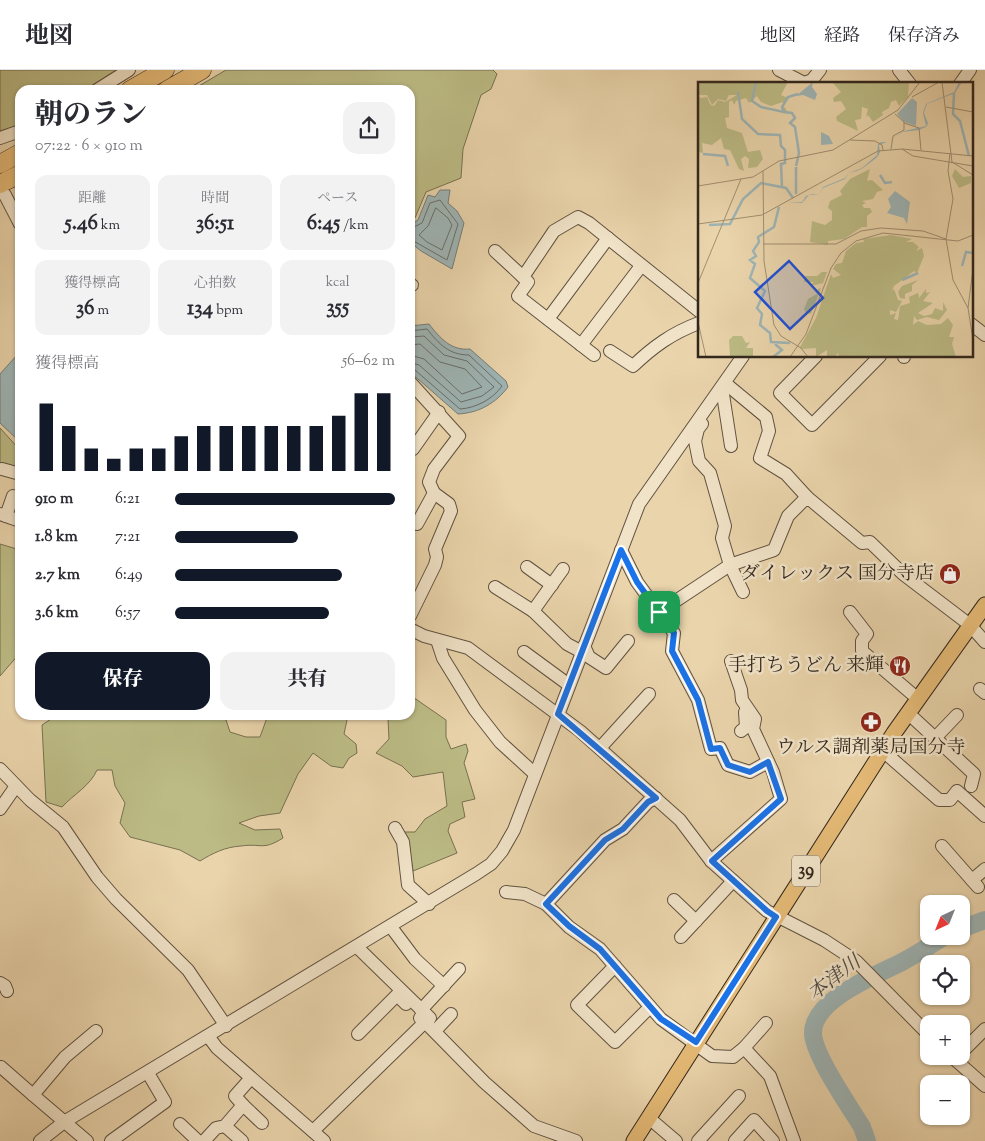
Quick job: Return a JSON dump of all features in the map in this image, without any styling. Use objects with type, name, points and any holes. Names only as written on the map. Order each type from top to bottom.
[{"type":"highway","points":[[139,85],[165,70]]},
{"type":"highway","points":[[176,85],[202,70]]},
{"type":"highway","points":[[0,164],[15,156]]},
{"type":"highway","points":[[2,190],[15,178]]},
{"type":"main road","name":"39","points":[[634,1141],[883,751],[918,698],[985,605]]},
{"type":"street","points":[[106,85],[129,70]]},
{"type":"street","points":[[779,70],[803,82]]},
{"type":"street","points":[[807,82],[812,80],[820,70]]},
{"type":"street","points":[[899,70],[900,75],[908,82]]},
{"type":"street","points":[[961,82],[970,70]]},
{"type":"street","points":[[0,138],[15,133]]},
{"type":"street","points":[[2,190],[15,215]]},
{"type":"street","points":[[523,277],[554,231],[578,217],[589,223],[698,310]]},
{"type":"street","points":[[548,319],[608,238]]},
{"type":"street","points":[[495,251],[528,282],[518,296],[594,355]]},
{"type":"street","points":[[581,344],[641,266]]},
{"type":"street","points":[[610,351],[633,366],[656,344],[681,330],[698,323]]},
{"type":"street","points":[[972,325],[985,335]]},
{"type":"street","points":[[40,1141],[64,1122],[391,927],[491,864],[502,851],[514,830],[639,504],[654,480],[709,407],[743,358]]},
{"type":"street","points":[[814,358],[780,393],[812,426],[878,358]]},
{"type":"street","points":[[723,385],[731,446]]},
{"type":"street","points":[[723,385],[766,417],[769,431],[760,458],[786,474],[807,497],[862,543],[870,542],[903,574],[970,625],[985,642]]},
{"type":"street","points":[[415,387],[459,436],[434,469],[429,482],[434,493],[449,504],[451,511],[435,549],[435,565],[415,606]]},
{"type":"street","points":[[709,407],[710,412],[698,429],[695,441],[699,461],[710,472],[724,526],[722,538],[730,565],[743,592]]},
{"type":"street","points":[[415,451],[439,412]]},
{"type":"street","points":[[2,469],[15,473]]},
{"type":"street","points":[[415,522],[418,524],[434,493]]},
{"type":"street","points":[[13,496],[3,515],[15,519]]},
{"type":"street","points":[[659,612],[730,565],[774,550],[788,516],[807,497]]},
{"type":"street","points":[[621,550],[637,582],[674,633],[672,651],[698,700],[711,749],[720,748],[728,765],[750,772],[768,762]]},
{"type":"street","points":[[527,567],[552,585]]},
{"type":"street","points":[[533,612],[563,569]]},
{"type":"street","points":[[496,586],[533,612],[567,644],[583,649],[589,657],[606,668],[628,641]]},
{"type":"street","points":[[850,612],[867,634],[862,641],[862,651],[918,698]]},
{"type":"street","points":[[415,632],[424,636],[468,648],[558,714],[600,748],[680,820],[712,861],[767,911],[824,940],[863,968],[881,984],[920,1025]]},
{"type":"street","points":[[437,640],[443,658],[476,710],[500,742],[535,774]]},
{"type":"street","points":[[524,652],[569,685]]},
{"type":"street","points":[[731,661],[741,690],[746,718],[746,727],[741,732]]},
{"type":"street","points":[[600,748],[649,694]]},
{"type":"street","points":[[712,861],[781,799],[768,762],[753,729],[755,719],[742,700]]},
{"type":"street","points":[[908,713],[974,774],[971,786]]},
{"type":"street","points":[[935,738],[957,715]]},
{"type":"street","points":[[883,751],[939,800],[950,800],[957,792],[985,816]]},
{"type":"street","points":[[0,769],[62,827],[116,900],[188,970],[226,1026]]},
{"type":"street","points":[[0,809],[16,786]]},
{"type":"street","points":[[546,904],[605,840],[623,829],[648,802],[656,798]]},
{"type":"street","points":[[395,828],[403,842],[408,885],[429,904]]},
{"type":"street","points":[[942,846],[975,884],[985,869]]},
{"type":"street","points":[[681,937],[734,881]]},
{"type":"street","points":[[506,892],[525,894],[546,904],[569,926],[600,949],[661,1019],[696,1042],[712,1056],[733,1057],[744,1048],[766,1023]]},
{"type":"street","points":[[674,900],[696,921]]},
{"type":"street","points":[[391,927],[414,959],[444,986]]},
{"type":"street","points":[[313,1131],[430,1018],[357,947]]},
{"type":"street","points":[[615,966],[577,1005],[615,1042],[650,1007]]},
{"type":"street","points":[[421,1010],[459,970]]},
{"type":"street","points":[[358,1034],[397,995],[484,1082],[534,1126],[576,1141]]},
{"type":"street","points":[[435,1031],[451,1014]]},
{"type":"street","points":[[970,1043],[985,1029]]},
{"type":"street","points":[[33,1095],[65,1057],[96,1031]]},
{"type":"street","points":[[208,1036],[217,1048],[324,1141]]},
{"type":"street","points":[[744,1048],[770,1076],[794,1141]]},
{"type":"street","points":[[965,1065],[985,1086]]},
{"type":"street","points":[[1,1067],[87,1141]]},
{"type":"street","points":[[111,1141],[165,1102],[148,1073]]},
{"type":"street","points":[[251,1078],[235,1096],[262,1123]]},
{"type":"street","points":[[698,1141],[739,1096]]},
{"type":"street","points":[[204,1141],[216,1128],[225,1126],[243,1105]]},
{"type":"street","points":[[649,1118],[676,1141]]},
{"type":"street","points":[[735,1141],[754,1120],[773,1141]]},
{"type":"street","points":[[180,1124],[198,1141]]},
{"type":"street","points":[[225,1126],[242,1141]]},
{"type":"shaded area","points":[[0,70],[116,70],[93,85],[15,85],[15,126],[0,132]]},
{"type":"shaded area","points":[[226,70],[493,70],[497,74],[491,89],[481,95],[463,149],[461,178],[426,192],[415,218],[415,85],[200,85]]},
{"type":"shaded area","points":[[0,428],[15,444],[15,468],[0,464]]},
{"type":"shaded area","points":[[0,544],[15,548],[15,659],[0,676]]},
{"type":"shaded area","points":[[415,698],[446,720],[446,737],[451,749],[466,744],[468,751],[464,763],[475,799],[462,802],[465,817],[450,824],[448,831],[457,853],[413,871],[409,848],[403,832],[415,832],[425,819],[447,806],[443,772],[413,777],[402,766],[376,753],[389,739],[388,720],[415,720]]},
{"type":"shaded area","points":[[50,720],[226,720],[230,732],[246,737],[260,737],[266,720],[347,720],[344,734],[356,744],[357,753],[349,758],[343,768],[331,766],[313,753],[298,774],[280,813],[259,816],[239,823],[255,830],[280,829],[283,838],[266,845],[248,845],[224,849],[200,861],[180,850],[130,837],[120,823],[125,803],[115,786],[112,770],[97,770],[86,785],[62,807],[46,802],[42,725]]},
{"type":"water","points":[[440,190],[450,190],[448,203],[457,211],[464,223],[452,269],[415,246],[415,222],[418,220],[428,195],[435,197]]},
{"type":"water","points":[[429,324],[447,343],[457,348],[470,349],[506,381],[508,387],[498,398],[486,406],[473,412],[458,414],[415,376],[415,325]]},
{"type":"water","points":[[15,357],[15,437],[0,423],[0,374]]},
{"type":"waterway","name":"本津川","points":[[970,926],[985,920]]},
{"type":"waterway","name":"本津川","points":[[867,1141],[862,1127],[819,1054],[813,1033],[816,1021],[823,1009],[848,990],[908,959],[931,945]]},
{"type":"place","name":"ダイレックス 国分寺店","points":[[950,574]]},
{"type":"place","name":"手打ちうどん 来輝","points":[[900,666]]},
{"type":"place","name":"ウルス調剤薬局国分寺","points":[[871,722]]},
{"type":"route","points":[[621,550],[637,582],[659,612],[674,633],[672,651],[698,700],[711,749],[720,748],[728,765],[750,772],[768,762],[781,799],[712,861],[776,917],[696,1042],[661,1019],[600,949],[569,926],[546,904],[605,840],[623,829],[648,802],[656,798],[558,714],[621,550]]}]
